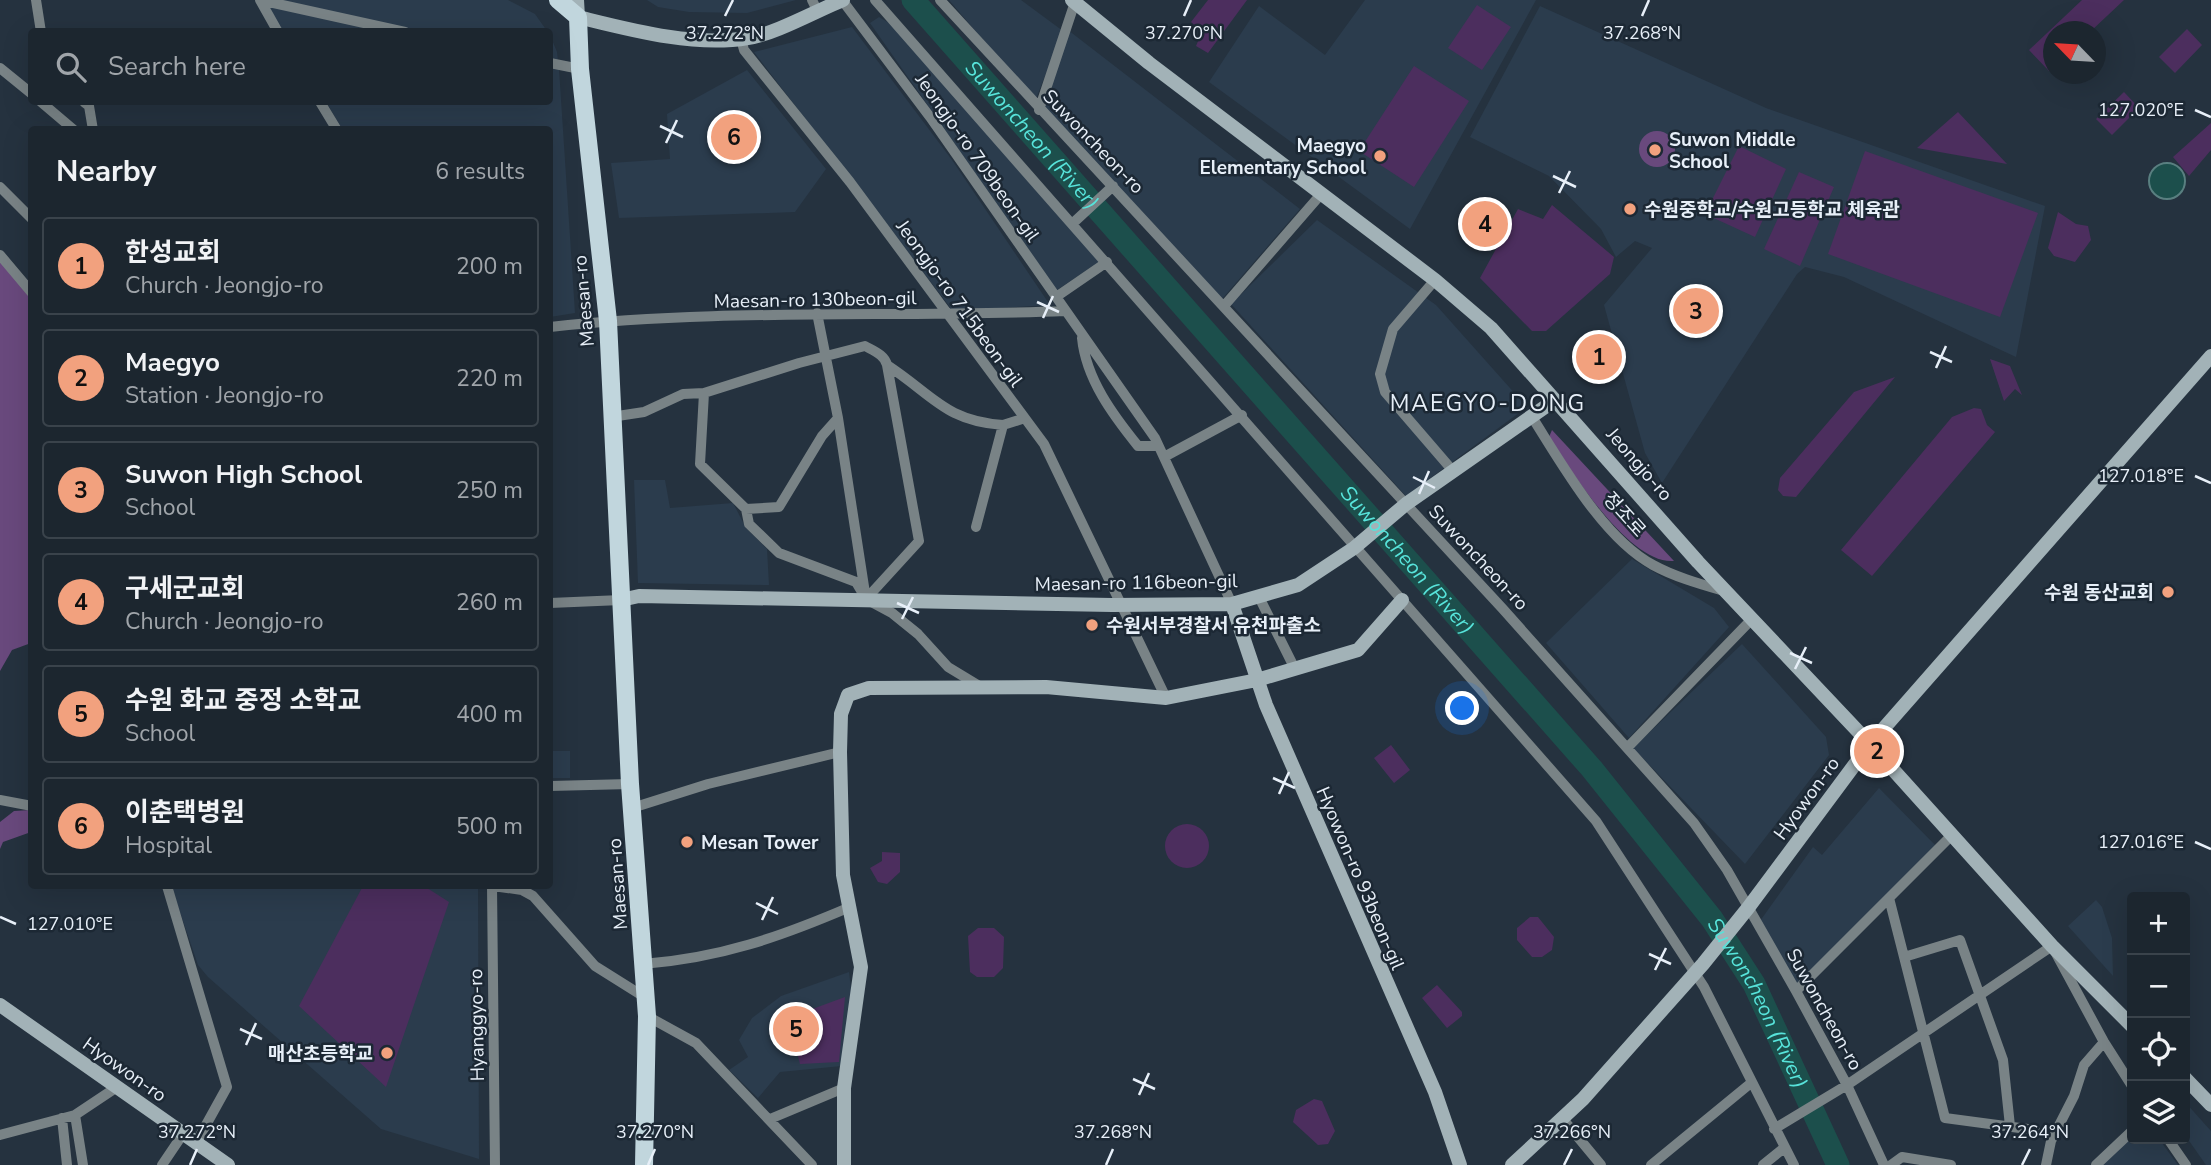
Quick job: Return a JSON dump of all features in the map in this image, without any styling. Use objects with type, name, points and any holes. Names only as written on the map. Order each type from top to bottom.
[{"type":"main road","points":[[558,0],[578,8]]},
{"type":"main road","name":"Maesan-ro","points":[[578,8],[580,69],[608,321],[630,784],[646,1007],[644,1165]]},
{"type":"street","points":[[36,0],[40,28]]},
{"type":"street","points":[[260,0],[276,28]]},
{"type":"street","points":[[260,0],[387,28]]},
{"type":"street","points":[[578,8],[658,34],[741,39],[751,38],[815,5],[843,0]]},
{"type":"street","name":"Jeongjo-ro 709beon-gil","points":[[843,0],[930,117],[1158,446],[1232,604]]},
{"type":"street","points":[[876,0],[1358,544],[1402,600],[1596,821],[1699,968],[1751,1083],[1794,1165]]},
{"type":"street","name":"Suwoncheon-ro","points":[[940,0],[1039,110],[1224,306],[1403,508],[1628,747],[1694,823],[1727,870],[1796,991],[1847,1085],[1884,1165]]},
{"type":"street","name":"Jeongjo-ro","points":[[1039,110],[1074,1],[1149,63],[1435,280],[1491,328],[1726,592],[1870,744],[2052,946],[2127,1021]]},
{"type":"street","name":"Jeongjo-ro 715beon-gil","points":[[741,39],[744,50],[823,147],[952,316],[1022,418],[1044,444],[1166,698]]},
{"type":"street","points":[[553,64],[580,69]]},
{"type":"street","points":[[0,68],[28,91]]},
{"type":"street","points":[[45,105],[69,126]]},
{"type":"street","points":[[88,105],[92,126]]},
{"type":"street","points":[[322,105],[335,126]]},
{"type":"street","points":[[1072,224],[1113,186]]},
{"type":"street","points":[[0,187],[28,215]]},
{"type":"street","points":[[1224,306],[1322,193]]},
{"type":"street","points":[[0,255],[28,288]]},
{"type":"street","points":[[1056,298],[1107,262]]},
{"type":"street","points":[[1435,280],[1393,329],[1380,374],[1385,392],[1453,471]]},
{"type":"street","name":"Maesan-ro 130beon-gil","points":[[553,327],[608,321],[817,313],[952,316],[1065,311]]},
{"type":"street","points":[[817,313],[838,418],[866,599]]},
{"type":"street","name":"Jeongjo-ro 709beon-gil","points":[[1082,336],[1084,359],[1119,424],[1138,446],[1158,446]]},
{"type":"street","points":[[611,417],[644,412],[683,394],[704,393],[799,363],[865,346],[886,359],[919,541],[866,599]]},
{"type":"street","name":"Hyowon-ro","points":[[1512,1165],[1562,1118],[1699,968],[1748,908],[1870,744],[2211,356]]},
{"type":"street","points":[[887,365],[914,383],[951,414],[1003,425],[1022,418]]},
{"type":"street","name":"Maesan-ro 116beon-gil","points":[[704,393],[700,464],[746,509],[749,524],[779,553],[856,583],[866,599],[892,613],[918,634],[948,667],[981,687]]},
{"type":"street","name":"Maesan-ro 116beon-gil","points":[[621,600],[639,596],[1123,605],[1232,604],[1298,585],[1555,400]]},
{"type":"street","points":[[1164,457],[1242,415]]},
{"type":"street","name":"정조로","points":[[1532,417],[1567,472],[1614,533],[1651,565],[1726,592]]},
{"type":"street","points":[[746,509],[779,507],[822,436],[838,418]]},
{"type":"street","points":[[976,527],[1003,425]]},
{"type":"street","points":[[1259,597],[1294,669]]},
{"type":"street","points":[[553,603],[621,600]]},
{"type":"street","points":[[844,1165],[844,1088],[861,967],[843,876],[841,714],[848,695],[869,688],[944,690],[1046,687],[1166,698],[1257,681],[1358,649],[1402,600]]},
{"type":"street","name":"Hyowon-ro 93beon-gil","points":[[1232,604],[1257,681],[1435,1092],[1460,1165]]},
{"type":"street","points":[[1628,747],[1752,619]]},
{"type":"street","points":[[632,808],[709,784],[840,752]]},
{"type":"street","points":[[553,786],[630,784]]},
{"type":"street","points":[[0,800],[28,805]]},
{"type":"street","points":[[1796,991],[1952,835]]},
{"type":"street","points":[[168,889],[227,1087],[196,1143]]},
{"type":"street","name":"Hyanggyo-ro","points":[[492,889],[495,1165]]},
{"type":"street","points":[[514,889],[533,897],[595,967],[696,1044],[813,1165]]},
{"type":"street","points":[[1889,898],[1945,1118],[2035,1130]]},
{"type":"street","points":[[643,964],[693,960],[743,948],[792,932],[850,907]]},
{"type":"street","points":[[1903,957],[1960,940],[2003,1060],[2010,1126]]},
{"type":"street","points":[[1774,1129],[1847,1085],[2052,946]]},
{"type":"street","name":"Jeongjo-ro","points":[[2052,946],[2104,1042],[2129,1081]]},
{"type":"street","name":"Hyowon-ro","points":[[0,1005],[228,1165]]},
{"type":"street","points":[[2046,1165],[2051,1141],[2074,1096],[2084,1065],[2104,1042]]},
{"type":"street","points":[[2186,1081],[2211,1105]]},
{"type":"street","points":[[1651,1165],[1751,1083]]},
{"type":"street","points":[[0,1135],[75,1115],[117,1087]]},
{"type":"street","points":[[770,1119],[844,1088]]},
{"type":"street","points":[[75,1115],[83,1165]]},
{"type":"street","points":[[62,1118],[67,1164]]},
{"type":"street","points":[[1562,1118],[1601,1165]]},
{"type":"street","points":[[162,1165],[183,1134]]},
{"type":"street","points":[[2096,1165],[2127,1136]]},
{"type":"street","points":[[2171,1144],[2186,1165]]},
{"type":"street","points":[[1763,1165],[1784,1148]]},
{"type":"street","points":[[1891,1165],[1902,1157],[1951,1165]]},
{"type":"shaded area","points":[[262,0],[508,0],[535,14],[545,28],[281,28]]},
{"type":"shaded area","points":[[647,0],[796,0],[747,13],[689,12],[658,7]]},
{"type":"shaded area","points":[[949,0],[1021,0],[1063,31],[1035,101]]},
{"type":"shaded area","points":[[1208,0],[1247,0],[1208,53],[1196,46],[1202,32],[1191,22]]},
{"type":"shaded area","name":"Maegyo Elementary School","points":[[1365,0],[1536,0],[1410,229],[1209,82],[1259,6],[1325,55]]},
{"type":"shaded area","points":[[2082,0],[2124,0],[2102,21],[2060,21]]},
{"type":"shaded area","points":[[1477,5],[1511,27],[1482,70],[1448,48]]},
{"type":"shaded area","points":[[1540,6],[1766,108],[2045,206],[2016,357],[1844,277],[1805,267],[1797,274],[1662,483],[1645,453],[1604,305],[1652,248],[1635,241],[1616,257],[1601,229],[1549,176],[1470,137]]},
{"type":"shaded area","points":[[879,17],[896,27],[1102,260],[1057,290],[870,23]]},
{"type":"shaded area","points":[[852,27],[952,160],[1050,305],[953,311],[754,52]]},
{"type":"shaded area","points":[[2187,29],[2202,45],[2175,73],[2159,57]]},
{"type":"shaded area","points":[[1068,30],[1300,209],[1222,299],[1043,108]]},
{"type":"shaded area","points":[[2043,37],[2043,65],[2029,50]]},
{"type":"shaded area","points":[[553,42],[559,69],[575,313],[553,317],[553,126],[340,126],[328,105],[553,105]]},
{"type":"shaded area","points":[[1414,66],[1469,101],[1414,187],[1359,151]]},
{"type":"shaded area","points":[[747,70],[826,169],[795,212],[619,218],[611,163],[670,159],[667,114]]},
{"type":"shaded area","points":[[2124,92],[2139,108],[2112,135],[2096,119]]},
{"type":"shaded area","points":[[1958,112],[2007,164],[1917,148]]},
{"type":"shaded area","points":[[2211,123],[2211,150],[2189,176],[2173,157]]},
{"type":"shaded area","points":[[1657,131],[1670,136],[1675,149],[1670,162],[1657,167],[1644,162],[1639,149],[1644,136]]},
{"type":"shaded area","points":[[1739,146],[1786,169],[1755,237],[1705,214]]},
{"type":"shaded area","points":[[1865,151],[2038,213],[2000,317],[1828,254]]},
{"type":"shaded area","points":[[2167,163],[2179,169],[2185,181],[2179,193],[2167,199],[2155,193],[2149,181],[2155,169]]},
{"type":"shaded area","points":[[1799,172],[1834,187],[1800,266],[1764,249]]},
{"type":"shaded area","points":[[1552,205],[1614,257],[1610,274],[1546,331],[1532,331],[1480,278],[1518,209],[1543,219]]},
{"type":"shaded area","points":[[2058,212],[2076,224],[2088,226],[2091,240],[2075,262],[2054,256],[2048,248]]},
{"type":"shaded area","points":[[1317,220],[1436,305],[1527,407],[1406,496],[1231,304]]},
{"type":"shaded area","points":[[0,255],[28,281],[28,644],[12,650],[0,671]]},
{"type":"shaded area","points":[[1990,359],[2010,366],[2022,395],[2015,389],[2004,401]]},
{"type":"shaded area","points":[[1895,377],[1796,497],[1783,496],[1778,490],[1780,478],[1854,392]]},
{"type":"shaded area","points":[[1974,408],[1981,409],[1987,425],[1995,432],[1872,576],[1841,550],[1952,417]]},
{"type":"shaded area","points":[[1552,430],[1674,561],[1657,558],[1639,548],[1603,513],[1549,437]]},
{"type":"shaded area","points":[[634,480],[665,480],[670,508],[733,503],[746,528],[767,549],[769,585],[638,583]]},
{"type":"shaded area","points":[[1632,559],[1714,608],[1729,627],[1629,738],[1546,643]]},
{"type":"shaded area","points":[[1742,644],[1826,737],[1829,755],[1745,864],[1633,748]]},
{"type":"shaded area","points":[[1391,745],[1410,770],[1394,783],[1374,758]]},
{"type":"shaded area","points":[[553,751],[570,751],[570,778],[553,778]]},
{"type":"shaded area","points":[[1879,788],[1937,847],[1796,986],[1760,921],[1813,847],[1822,855]]},
{"type":"shaded area","points":[[28,810],[28,833],[3,842],[0,849],[0,822],[14,811]]},
{"type":"shaded area","points":[[1187,824],[1202,831],[1209,846],[1202,861],[1187,868],[1172,861],[1165,846],[1172,831]]},
{"type":"shaded area","points":[[882,852],[900,853],[900,872],[887,884],[878,882],[870,868],[882,861]]},
{"type":"shaded area","name":"매산초등학교","points":[[172,889],[478,889],[479,1159],[381,1129],[208,977],[198,965]]},
{"type":"shaded area","points":[[361,889],[429,889],[449,902],[386,1087],[299,1006]]},
{"type":"shaded area","points":[[2096,900],[2102,907],[2112,938],[2113,976],[2068,926]]},
{"type":"shaded area","points":[[1530,917],[1538,917],[1554,937],[1552,950],[1542,957],[1532,957],[1517,940],[1517,928]]},
{"type":"shaded area","points":[[978,928],[994,928],[1004,937],[1003,968],[994,977],[977,977],[970,972],[968,936]]},
{"type":"shaded area","points":[[849,972],[852,997],[842,1066],[780,1072],[758,1098],[729,1070],[748,1057],[739,1040],[752,1018],[781,996]]},
{"type":"shaded area","points":[[1437,985],[1462,1012],[1462,1016],[1447,1028],[1422,998]]},
{"type":"shaded area","points":[[845,997],[839,1062],[800,1064],[788,1018]]},
{"type":"shaded area","points":[[1314,1099],[1322,1101],[1335,1131],[1328,1144],[1318,1145],[1293,1122],[1296,1110]]},
{"type":"shaded area","points":[[2190,1108],[2211,1131],[2211,1165],[2206,1165],[2190,1142]]},
{"type":"shaded area","points":[[2127,1140],[2127,1144],[2163,1144],[2178,1165],[2099,1165]]},
{"type":"waterway","name":"Suwoncheon (River)","points":[[913,0],[1592,769],[1712,919],[1754,984],[1838,1165]]},
{"type":"place","name":"이춘택병원","points":[[734,137]]},
{"type":"place","name":"Suwon Middle School","points":[[1655,150]]},
{"type":"place","name":"Maegyo Elementary School","points":[[1380,156]]},
{"type":"place","name":"수원중학교/수원고등학교 체육관","points":[[1630,209]]},
{"type":"place","name":"구세군교회","points":[[1485,224]]},
{"type":"place","name":"Suwon High School","points":[[1696,311]]},
{"type":"place","name":"한성교회","points":[[1599,357]]},
{"type":"place","name":"수원 동산교회","points":[[2168,592]]},
{"type":"place","name":"수원서부경찰서 유천파출소","points":[[1092,625]]},
{"type":"place","name":"Maegyo","points":[[1877,751]]},
{"type":"place","name":"Mesan Tower","points":[[687,842]]},
{"type":"place","name":"수원 화교 중정 소학교","points":[[796,1029]]},
{"type":"place","name":"매산초등학교","points":[[387,1053]]},
{"type":"district","name":"MAEGYO-DONG","points":[[1488,403]]}]
